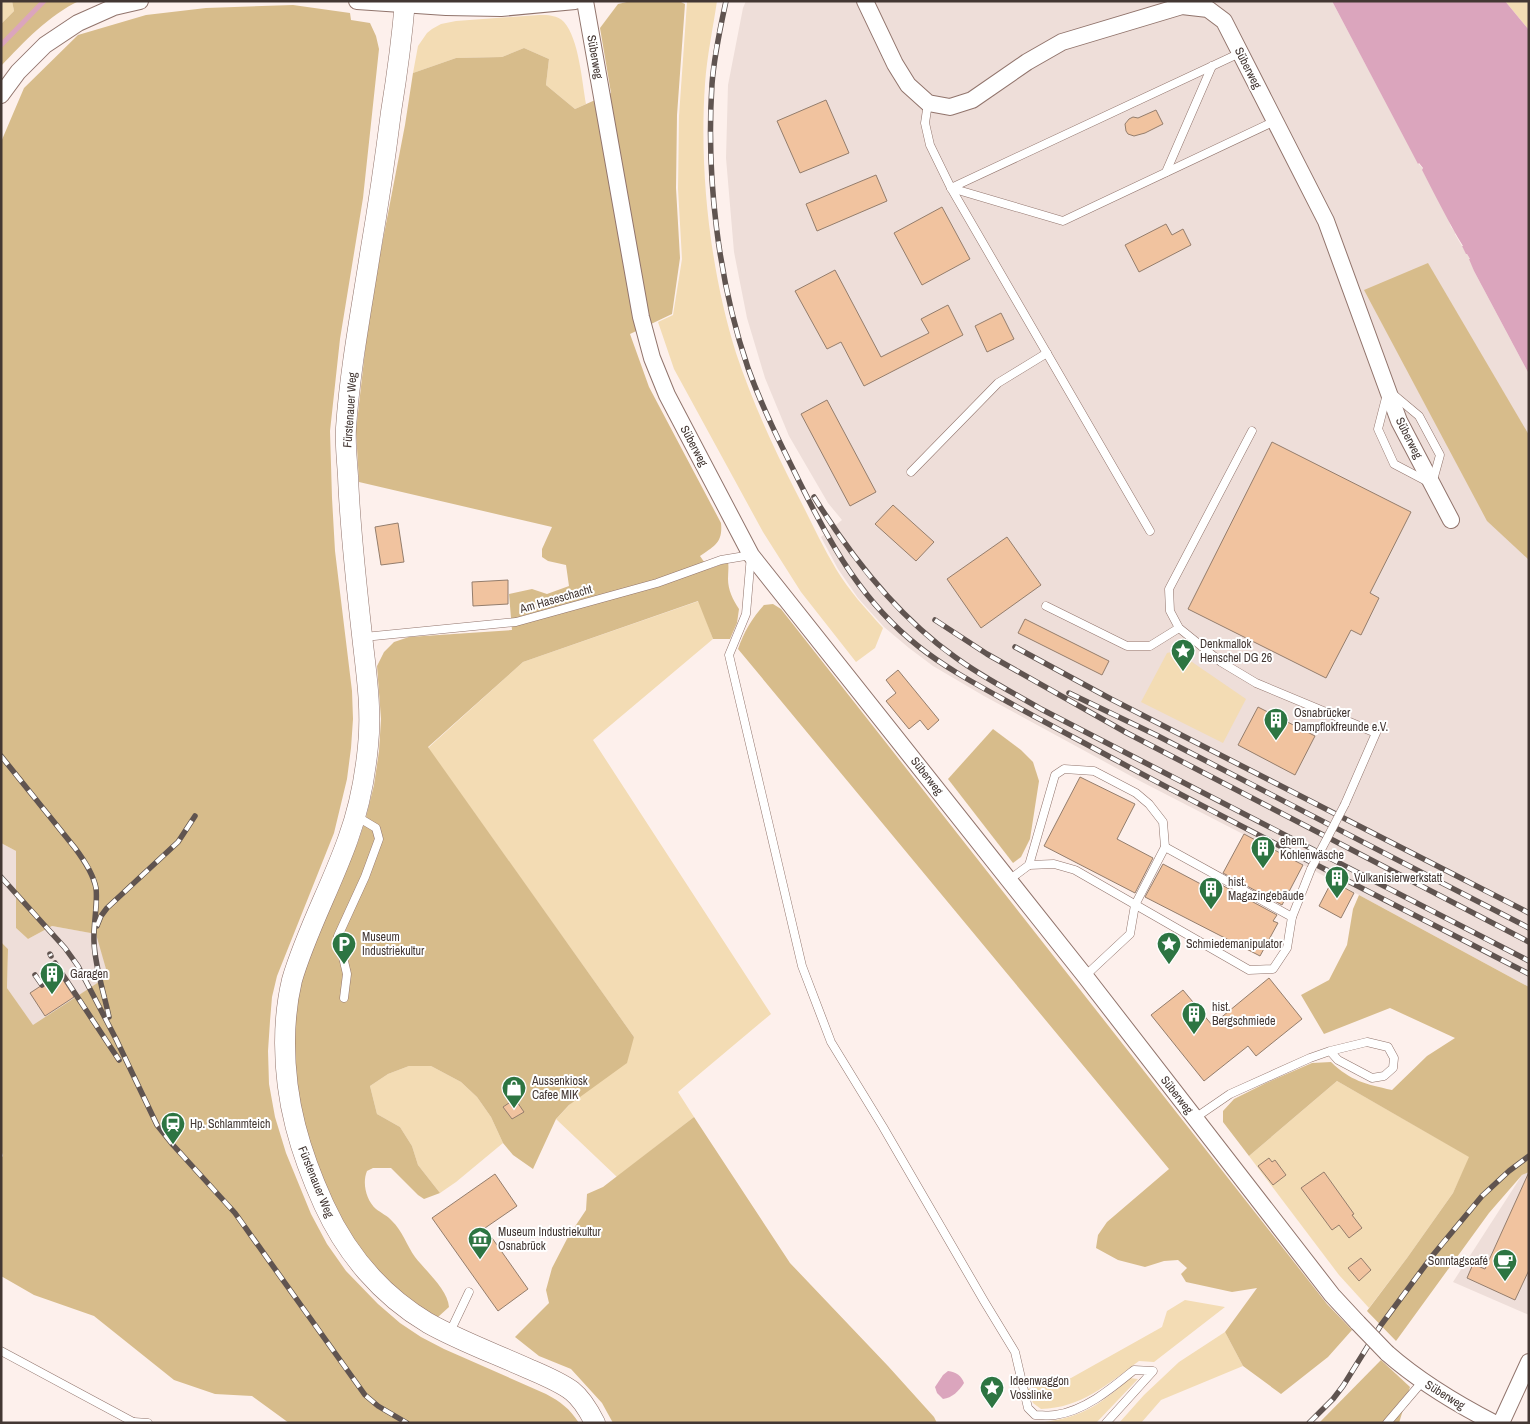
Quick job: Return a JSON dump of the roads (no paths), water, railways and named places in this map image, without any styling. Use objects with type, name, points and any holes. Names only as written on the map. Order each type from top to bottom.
[{"type":"street","points":[[1,95],[18,72],[45,45],[78,23],[114,7],[140,1]]},
{"type":"street","points":[[357,1],[501,8],[575,1]]},
{"type":"street","name":"Süberweg","points":[[585,1],[641,317],[652,358],[667,396],[751,555],[1085,976],[1326,1287],[1387,1352],[1422,1382],[1461,1406],[1494,1423]]},
{"type":"street","points":[[865,1],[895,64],[908,85],[928,103]]},
{"type":"street","name":"Fürstenauer Weg","points":[[405,3],[402,38],[379,200],[356,341],[346,432],[350,524],[370,720],[364,781],[349,838],[306,941],[292,980],[285,1023],[288,1100],[301,1148],[324,1206],[340,1236],[358,1262],[388,1294],[429,1324],[570,1389],[581,1400],[595,1423]]},
{"type":"street","name":"Süberweg","points":[[928,103],[950,107],[972,100],[1027,62],[1062,42],[1182,6],[1208,9],[1224,21],[1326,221],[1399,421],[1451,520]]},
{"type":"street","points":[[1501,1423],[1529,1362]]},
{"type":"lane","points":[[951,188],[1240,53]]},
{"type":"lane","points":[[1166,172],[1212,66]]},
{"type":"lane","points":[[928,103],[925,123],[930,146],[951,188],[1150,531]]},
{"type":"lane","points":[[951,188],[1063,220],[1275,121]]},
{"type":"lane","points":[[911,472],[998,383],[1047,353]]},
{"type":"lane","points":[[1388,390],[1378,429],[1394,464],[1432,484]]},
{"type":"lane","points":[[1009,880],[1029,865],[1054,864],[1076,870],[1249,970],[1273,969],[1287,948],[1292,917],[1311,869],[1344,804],[1376,733],[1256,683],[1221,662],[1179,628],[1170,611],[1169,589],[1252,431]]},
{"type":"lane","name":"Am Haseschacht","points":[[362,638],[516,622],[657,583],[721,560],[751,555]]},
{"type":"lane","points":[[751,555],[746,614],[729,655],[802,966],[831,1042],[1015,1352],[1028,1408],[1035,1415],[1056,1415],[1084,1406],[1134,1370],[1153,1371],[1106,1423]]},
{"type":"lane","points":[[1046,606],[1127,646],[1150,646],[1179,628]]},
{"type":"lane","points":[[1029,865],[1055,775],[1064,770],[1094,771],[1136,793],[1149,804],[1163,822],[1166,847],[1135,905],[1130,934],[1085,976]]},
{"type":"lane","points":[[344,998],[347,974],[338,936],[365,877],[379,839],[376,828],[356,816]]},
{"type":"lane","points":[[1166,847],[1292,917]]},
{"type":"lane","points":[[1195,1118],[1230,1094],[1330,1051],[1367,1042],[1388,1047],[1394,1058],[1393,1068],[1384,1076],[1372,1078],[1338,1060],[1330,1051]]},
{"type":"lane","points":[[449,1334],[469,1292]]},
{"type":"lane","points":[[1,1351],[134,1422],[148,1423]]},
{"type":"lane","points":[[1387,1423],[1422,1382]]},
{"type":"waterway","points":[[1,45],[44,1]]},
{"type":"railway","points":[[726,1],[712,84],[711,155],[716,228],[729,300],[748,368],[760,399],[803,489],[838,554],[881,612],[918,646],[937,660],[1028,713],[1164,786],[1529,974]]},
{"type":"railway","points":[[814,497],[860,564],[895,604],[934,641],[976,671],[1041,709],[1529,961]]},
{"type":"railway","points":[[935,620],[987,654],[1127,733],[1529,942]]},
{"type":"railway","points":[[1015,647],[1111,699],[1529,913]]},
{"type":"railway","points":[[1069,693],[1156,735],[1529,928]]},
{"type":"railway","points":[[1,756],[75,848],[93,877],[96,888],[95,951],[109,1017]]},
{"type":"railway","points":[[97,926],[107,908],[178,842],[195,816]]},
{"type":"railway","points":[[1,877],[65,948],[78,966],[116,1039],[157,1125],[235,1213],[365,1395],[378,1406],[407,1423]]},
{"type":"railway","points":[[55,963],[119,1060]]},
{"type":"railway","points":[[46,968],[52,978]]},
{"type":"railway","points":[[35,975],[42,985]]},
{"type":"railway","points":[[1309,1423],[1343,1386],[1381,1325],[1433,1255],[1482,1196],[1509,1171],[1529,1156]]},
{"type":"place","name":"Denkmallok Henschel DG 26","points":[[1183,672]]},
{"type":"place","name":"Osnabrücker Dampflokfreunde e.V.","points":[[1276,741]]},
{"type":"place","name":"ehem. Kohlenwäsche","points":[[1263,869]]},
{"type":"place","name":"Vulkanisierwerkstatt","points":[[1337,899]]},
{"type":"place","name":"hist. Magazingebäude","points":[[1211,910]]},
{"type":"place","name":"Museum Industriekultur","points":[[344,965]]},
{"type":"place","name":"Schmiedemanipulator","points":[[1169,965]]},
{"type":"place","name":"Garagen","points":[[52,995]]},
{"type":"place","name":"hist. Bergschmiede","points":[[1194,1035]]},
{"type":"place","name":"Aussenkiosk Cafee MIK","points":[[514,1109]]},
{"type":"place","name":"Hp. Schlammteich","points":[[173,1145]]},
{"type":"place","name":"Museum Industriekultur Osnabrück","points":[[480,1260]]},
{"type":"place","name":"Sonntagscafé","points":[[1505,1282]]},
{"type":"place","name":"Ideenwaggon Vosslinke","points":[[992,1409]]}]
